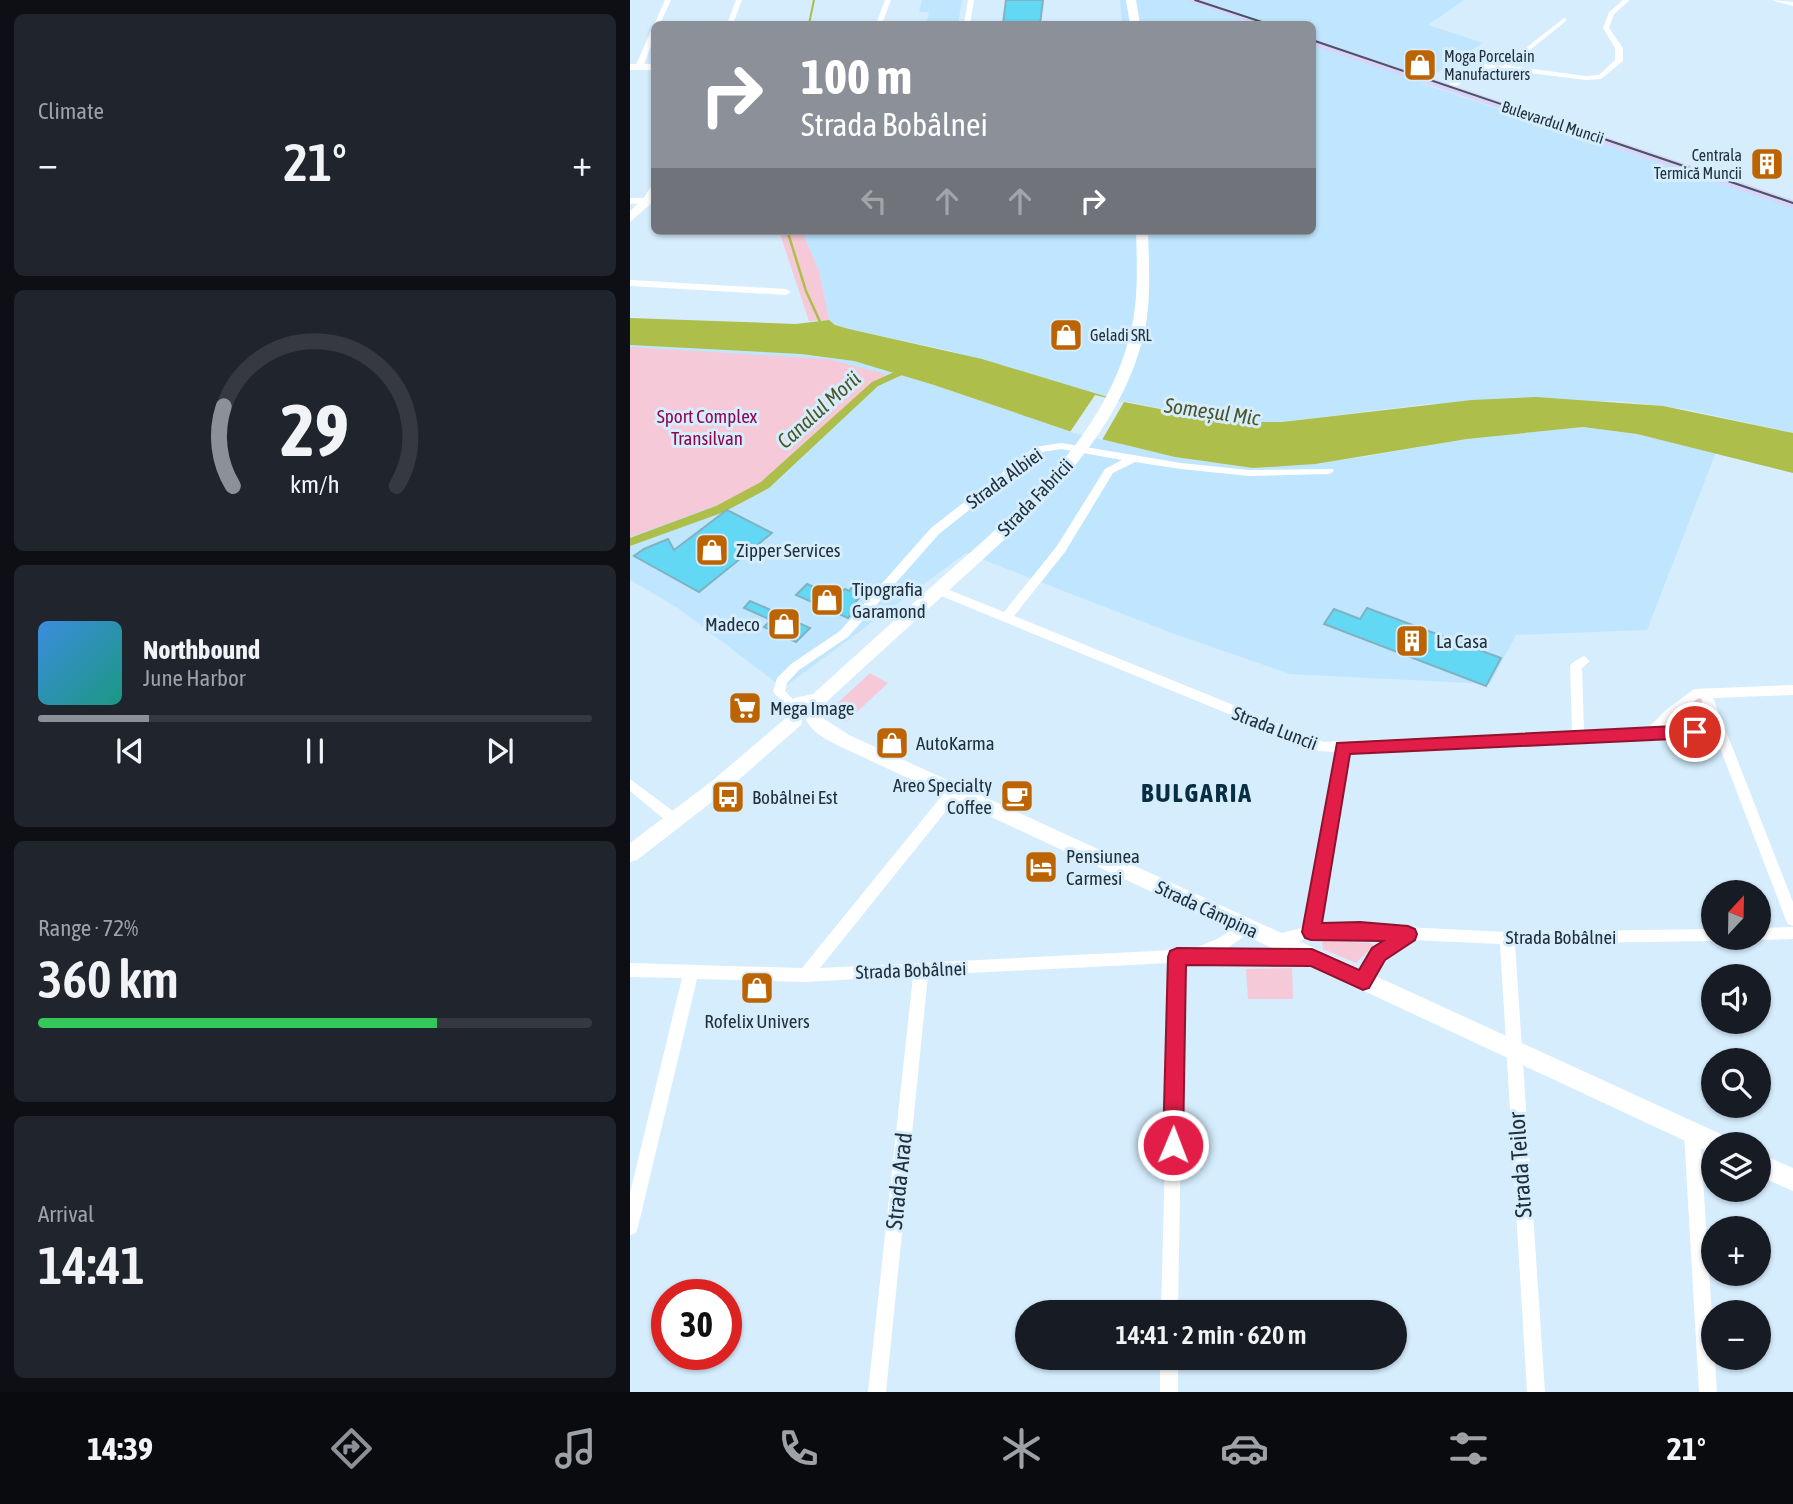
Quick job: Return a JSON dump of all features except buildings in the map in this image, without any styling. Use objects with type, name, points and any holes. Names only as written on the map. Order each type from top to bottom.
[{"type":"main road","points":[[1192,0],[1255,21]]},
{"type":"main road","points":[[1134,2],[1135,21]]},
{"type":"main road","name":"Bulevardul Muncii","points":[[1316,42],[1793,204]]},
{"type":"main road","points":[[630,218],[651,198]]},
{"type":"main road","name":"Strada Fabricii","points":[[815,711],[938,590],[1035,502],[1085,443],[1115,395],[1135,342],[1142,295],[1142,235]]},
{"type":"main road","points":[[630,854],[676,821],[795,714],[802,723],[815,711]]},
{"type":"main road","name":"Strada Câmpina","points":[[815,711],[836,736],[1701,1137]]},
{"type":"main road","points":[[1771,1170],[1793,1180]]},
{"type":"street","points":[[658,21],[667,0]]},
{"type":"street","points":[[731,21],[739,0]]},
{"type":"street","points":[[880,21],[888,0]]},
{"type":"street","points":[[968,21],[971,0]]},
{"type":"street","points":[[1447,87],[1479,69],[1506,66],[1586,78],[1601,76],[1618,64],[1618,44],[1606,30],[1611,13],[1627,0]]},
{"type":"street","points":[[1776,0],[1793,4]]},
{"type":"street","points":[[1506,66],[1564,20]]},
{"type":"street","points":[[635,67],[651,37]]},
{"type":"street","points":[[630,201],[651,197]]},
{"type":"street","points":[[630,283],[786,292]]},
{"type":"street","name":"Strada Albiei","points":[[795,714],[779,692],[785,676],[844,634],[935,531],[1039,449],[1054,445],[1132,459],[1249,473],[1328,471]]},
{"type":"street","name":"Strada Fabricii","points":[[1006,618],[1066,541],[1109,471],[1097,452]]},
{"type":"street","points":[[1109,471],[1132,459]]},
{"type":"street","name":"Strada Luncii","points":[[938,590],[1315,745],[1343,748],[1718,730]]},
{"type":"street","points":[[1578,737],[1576,666],[1584,661]]},
{"type":"street","points":[[1649,735],[1687,698],[1705,693],[1793,690]]},
{"type":"street","points":[[1705,693],[1793,920]]},
{"type":"street","points":[[1311,932],[1343,748]]},
{"type":"street","points":[[630,784],[676,821]]},
{"type":"street","points":[[805,975],[954,791]]},
{"type":"street","name":"Strada Bobâlnei","points":[[1184,956],[1222,944],[1247,928]]},
{"type":"street","name":"Strada Bobâlnei","points":[[1275,941],[1311,932],[1360,930],[1507,938],[1701,935]]},
{"type":"street","points":[[1771,934],[1793,933]]},
{"type":"street","points":[[1363,981],[1378,954],[1408,934]]},
{"type":"street","name":"Strada Teilor","points":[[1507,938],[1536,1392]]},
{"type":"street","points":[[1170,1300],[1184,956]]},
{"type":"street","name":"Strada Bobâlnei","points":[[630,970],[805,975],[1184,956],[1312,957]]},
{"type":"street","name":"Strada Arad","points":[[877,1392],[920,971]]},
{"type":"street","points":[[630,1227],[691,972]]},
{"type":"street","points":[[1692,1133],[1708,1392]]},
{"type":"street","points":[[1169,1370],[1169,1392]]},
{"type":"shaded area","points":[[922,0],[962,0],[958,21],[927,21],[929,12],[919,12]]},
{"type":"shaded area","points":[[1120,0],[1464,0],[1428,25],[1483,43],[1421,83],[1793,207],[1793,433],[1685,409],[1620,401],[1428,404],[1282,422],[1227,422],[1095,395],[951,351],[849,329],[829,320],[819,271],[804,235],[1316,235],[1316,21],[1122,21]]},
{"type":"shaded area","points":[[630,318],[796,324],[829,320],[849,329],[982,359],[1124,402],[1227,422],[1282,422],[1472,400],[1536,397],[1663,406],[1793,433],[1793,473],[1637,434],[1583,427],[1467,439],[1315,464],[1253,468],[1175,457],[1072,432],[854,361],[801,354],[630,345]]},
{"type":"shaded area","points":[[630,345],[801,354],[854,361],[1072,432],[1175,457],[1252,468],[1362,457],[1467,439],[1583,427],[1637,434],[1716,452],[1647,630],[1516,635],[1490,684],[1290,674],[1172,633],[966,553],[783,688],[678,608],[630,580]]},
{"type":"green space","points":[[780,235],[804,235],[819,271],[829,320],[809,321]]},
{"type":"green space","name":"Sport Complex Transilvan","points":[[630,347],[827,359],[886,374],[801,445],[767,480],[729,501],[630,537]]},
{"type":"green space","points":[[870,673],[888,683],[846,722],[828,712]]},
{"type":"green space","points":[[1700,697],[1713,727],[1658,731]]},
{"type":"green space","points":[[1322,942],[1374,945],[1356,963],[1323,949]]},
{"type":"green space","points":[[1292,968],[1293,999],[1248,999],[1246,969]]},
{"type":"pier","points":[[1095,395],[1124,402],[1102,440],[1070,432]]},
{"type":"waterway","points":[[810,21],[814,0]]},
{"type":"waterway","points":[[789,235],[806,291],[821,324]]},
{"type":"waterway","name":"Canalul Morii","points":[[630,542],[720,509],[765,485],[875,384],[910,368]]},
{"type":"tram line","points":[[1195,0],[1259,21]]},
{"type":"tram line","points":[[1316,41],[1793,203]]},
{"type":"place","name":"Moga Porcelain Manufacturers","points":[[1420,65]]},
{"type":"place","name":"Centrala Termică Muncii","points":[[1767,164]]},
{"type":"place","name":"Geladi SRL","points":[[1066,335]]},
{"type":"place","name":"Zipper Services","points":[[712,550]]},
{"type":"place","name":"Tipografia Garamond","points":[[827,600]]},
{"type":"place","name":"Madeco","points":[[784,624]]},
{"type":"place","name":"La Casa","points":[[1412,641]]},
{"type":"place","name":"Mega Image","points":[[745,708]]},
{"type":"place","name":"AutoKarma","points":[[892,743]]},
{"type":"place","name":"Areo Specialty Coffee","points":[[1017,796]]},
{"type":"place","name":"Bobâlnei Est","points":[[728,797]]},
{"type":"place","name":"Pensiunea Carmesi","points":[[1041,867]]},
{"type":"place","name":"Rofelix Univers","points":[[757,988]]},
{"type":"district","name":"BULGARIA","points":[[1197,793]]},
{"type":"route","points":[[1173,1145],[1177,957],[1312,957],[1363,981],[1378,954],[1408,934],[1360,930],[1311,932],[1343,748],[1695,732]]},
{"type":"water label","name":"Someșul Mic","points":[[1212,412]]}]
